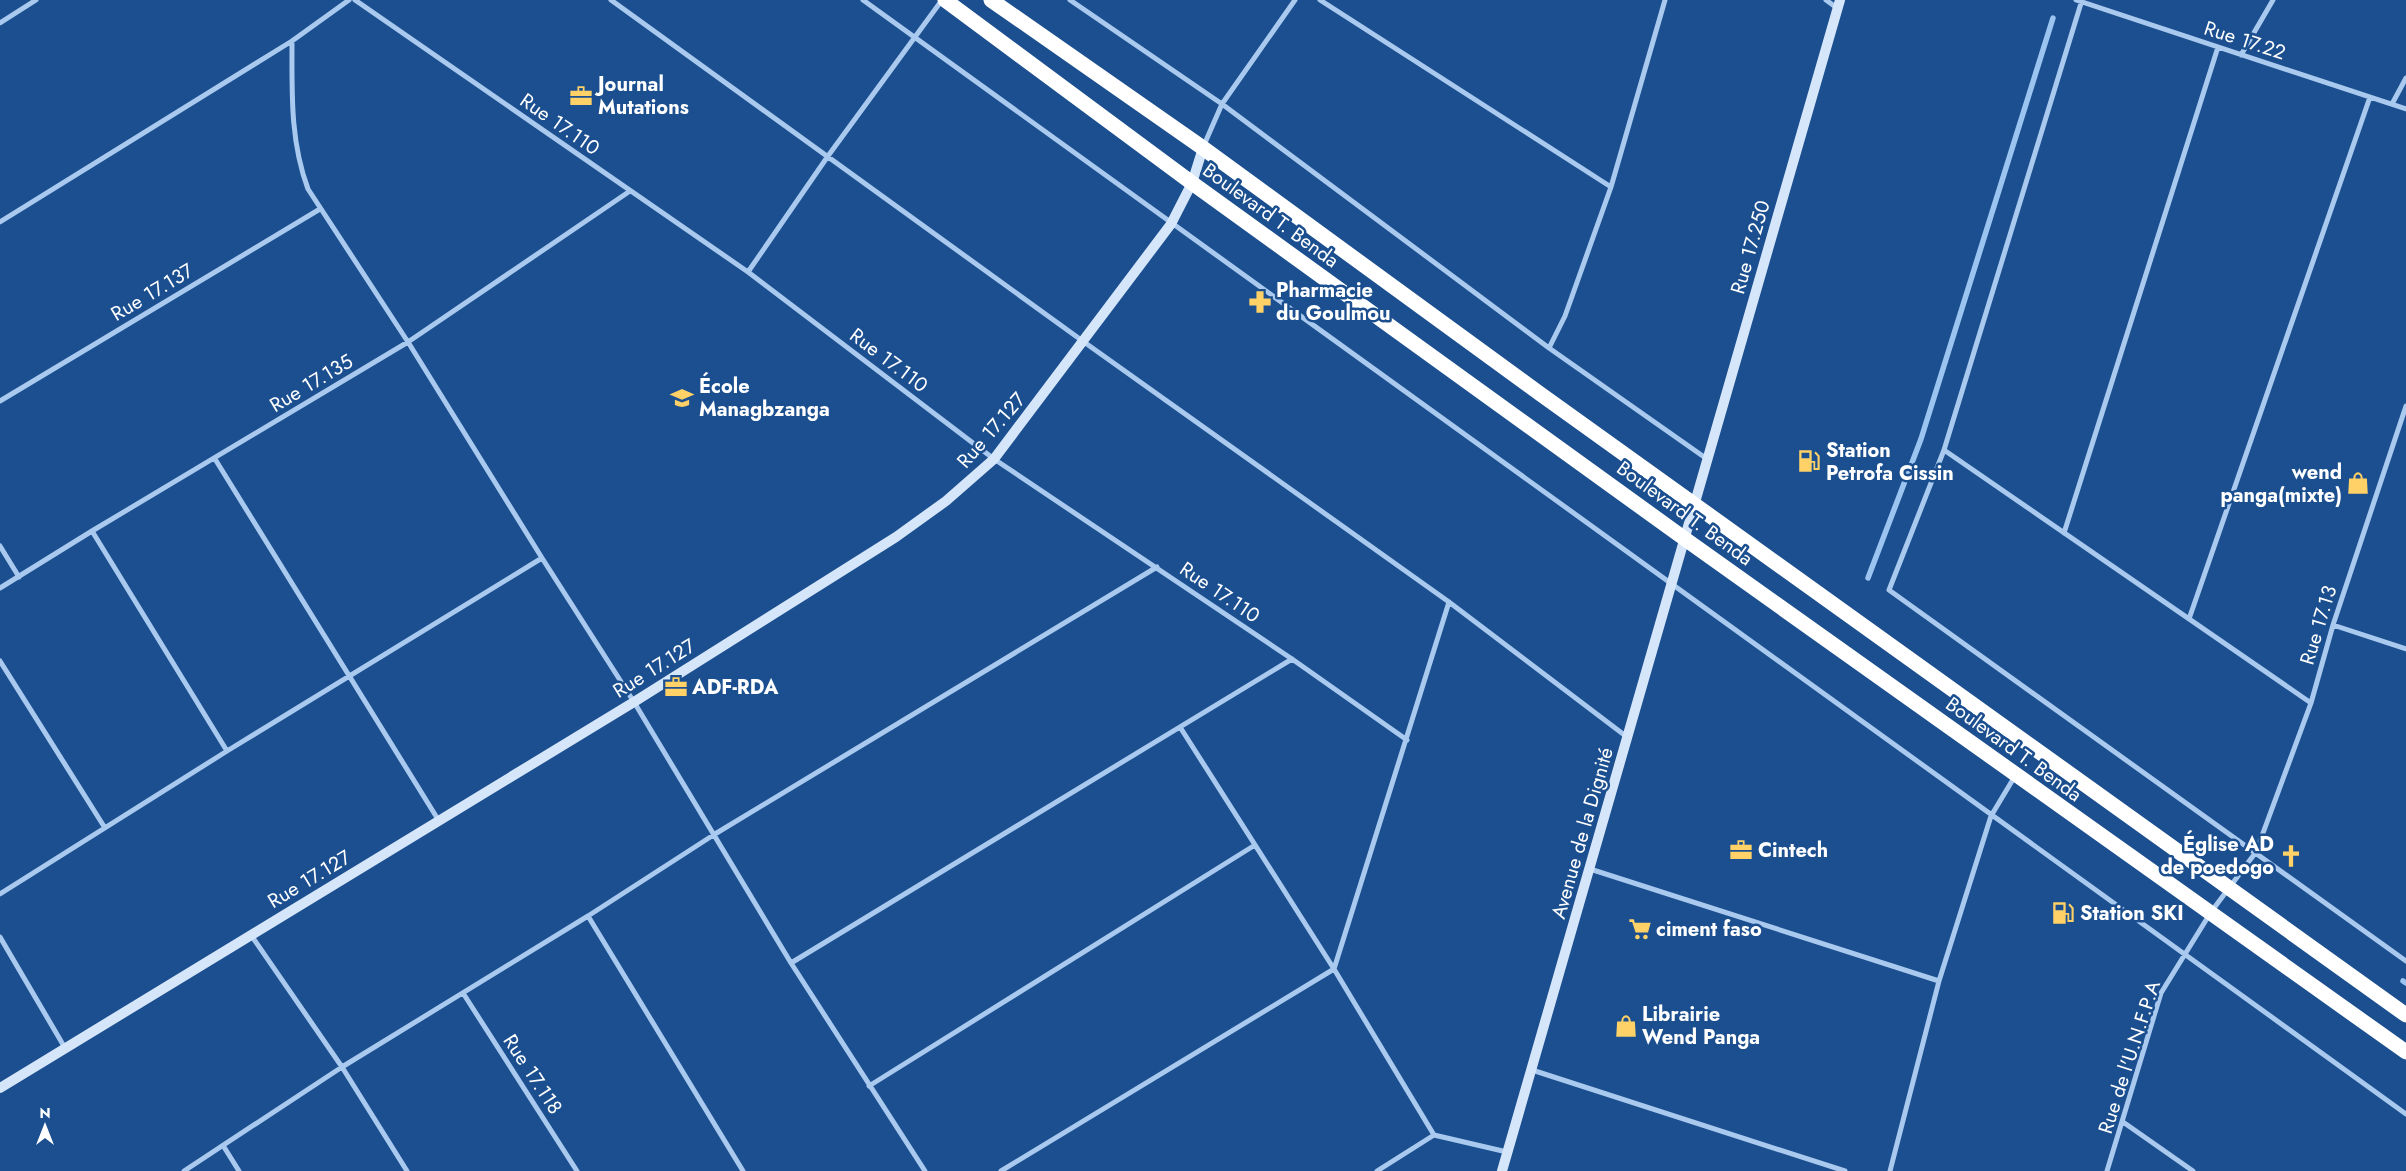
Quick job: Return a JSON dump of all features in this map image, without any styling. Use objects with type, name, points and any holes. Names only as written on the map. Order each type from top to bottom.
[{"type":"highway","name":"Boulevard T. Benda","points":[[943,0],[1192,183],[1685,539],[1850,655],[2015,776],[2211,912],[2406,1052]]},
{"type":"highway","name":"Boulevard T. Benda","points":[[991,0],[1203,148],[2406,1015]]},
{"type":"street","points":[[0,23],[36,0]]},
{"type":"street","points":[[0,222],[292,41],[350,0]]},
{"type":"street","name":"Rue 17.110","points":[[355,0],[748,272],[994,459],[1157,567],[1407,740]]},
{"type":"street","points":[[612,0],[1084,342],[1449,602],[1628,738]]},
{"type":"street","points":[[863,0],[2406,1114]]},
{"type":"street","points":[[748,272],[828,156],[943,0]]},
{"type":"street","points":[[1070,0],[1222,104],[1549,348],[1708,459]]},
{"type":"street","points":[[1203,148],[1222,104],[1295,0]]},
{"type":"street","points":[[1320,0],[1611,187]]},
{"type":"street","points":[[1549,348],[1565,316],[1611,187],[1665,0]]},
{"type":"street","points":[[1826,0],[1838,4]]},
{"type":"street","points":[[2241,55],[2273,0]]},
{"type":"street","points":[[2080,1],[1944,450],[1889,590],[2406,961]]},
{"type":"street","name":"Rue 17.22","points":[[2080,1],[2406,109]]},
{"type":"street","name":"Rue 17.250","points":[[1695,504],[1838,4]]},
{"type":"street","points":[[292,41],[292,120],[299,166],[308,190],[408,342],[634,702],[791,963],[925,1171]]},
{"type":"street","points":[[2064,533],[2218,47]]},
{"type":"street","points":[[2392,104],[2406,78]]},
{"type":"street","points":[[2189,619],[2370,97]]},
{"type":"street","name":"Rue 17.127","points":[[0,1088],[634,702],[896,537],[953,496],[994,459],[1171,224],[1192,183],[1203,148]]},
{"type":"street","name":"Rue 17.135","points":[[0,588],[408,342],[630,191]]},
{"type":"street","name":"Rue 17.137","points":[[0,402],[320,209]]},
{"type":"street","name":"Rue 17.13","points":[[2211,912],[2256,852],[2311,703],[2332,625],[2406,406]]},
{"type":"street","points":[[1944,450],[2311,703]]},
{"type":"street","points":[[215,459],[439,821]]},
{"type":"street","name":"Avenue de la Dignité","points":[[1502,1171],[1695,504]]},
{"type":"street","points":[[92,531],[227,751]]},
{"type":"street","points":[[0,546],[19,577]]},
{"type":"street","points":[[0,894],[227,751],[542,558]]},
{"type":"street","points":[[184,1171],[224,1147],[342,1067],[588,916],[715,834],[1157,567]]},
{"type":"street","points":[[1001,1171],[1334,969],[1449,602]]},
{"type":"street","points":[[2332,625],[2406,649]]},
{"type":"street","points":[[791,963],[1292,659]]},
{"type":"street","points":[[0,662],[105,828]]},
{"type":"street","points":[[1180,727],[1334,969],[1434,1135]]},
{"type":"street","points":[[1890,1171],[1939,981],[1991,816],[2015,776]]},
{"type":"street","points":[[869,1086],[1255,845]]},
{"type":"street","points":[[1590,869],[1939,981]]},
{"type":"street","name":"Rue de l'U.N.F.P.A","points":[[2107,1171],[2161,993],[2211,912]]},
{"type":"street","points":[[588,916],[744,1171]]},
{"type":"street","points":[[251,935],[342,1067],[407,1171]]},
{"type":"street","points":[[0,937],[65,1048]]},
{"type":"street","name":"Rue 17.118","points":[[463,993],[577,1171]]},
{"type":"street","points":[[1532,1070],[1845,1171]]},
{"type":"street","points":[[2123,1122],[2193,1171]]},
{"type":"street","points":[[1378,1171],[1434,1135],[1508,1152]]},
{"type":"street","points":[[224,1147],[239,1171]]},
{"type":"waterway","points":[[1868,578],[1921,439],[2053,18]]},
{"type":"place","name":"Journal Mutations","points":[[581,96]]},
{"type":"place","name":"Pharmacie du Goulmou","points":[[1260,302]]},
{"type":"place","name":"École Managbzanga","points":[[682,398]]},
{"type":"place","name":"Station Petrofa Cissin","points":[[1809,461]]},
{"type":"place","name":"wend panga(mixte)","points":[[2358,483]]},
{"type":"place","name":"ADF-RDA","points":[[676,687]]},
{"type":"place","name":"Cintech","points":[[1741,850]]},
{"type":"place","name":"Église AD de poedogo","points":[[2291,856]]},
{"type":"place","name":"Station SKI","points":[[2063,913]]},
{"type":"place","name":"ciment faso","points":[[1640,929]]},
{"type":"place","name":"Librairie Wend Panga","points":[[1626,1026]]}]
